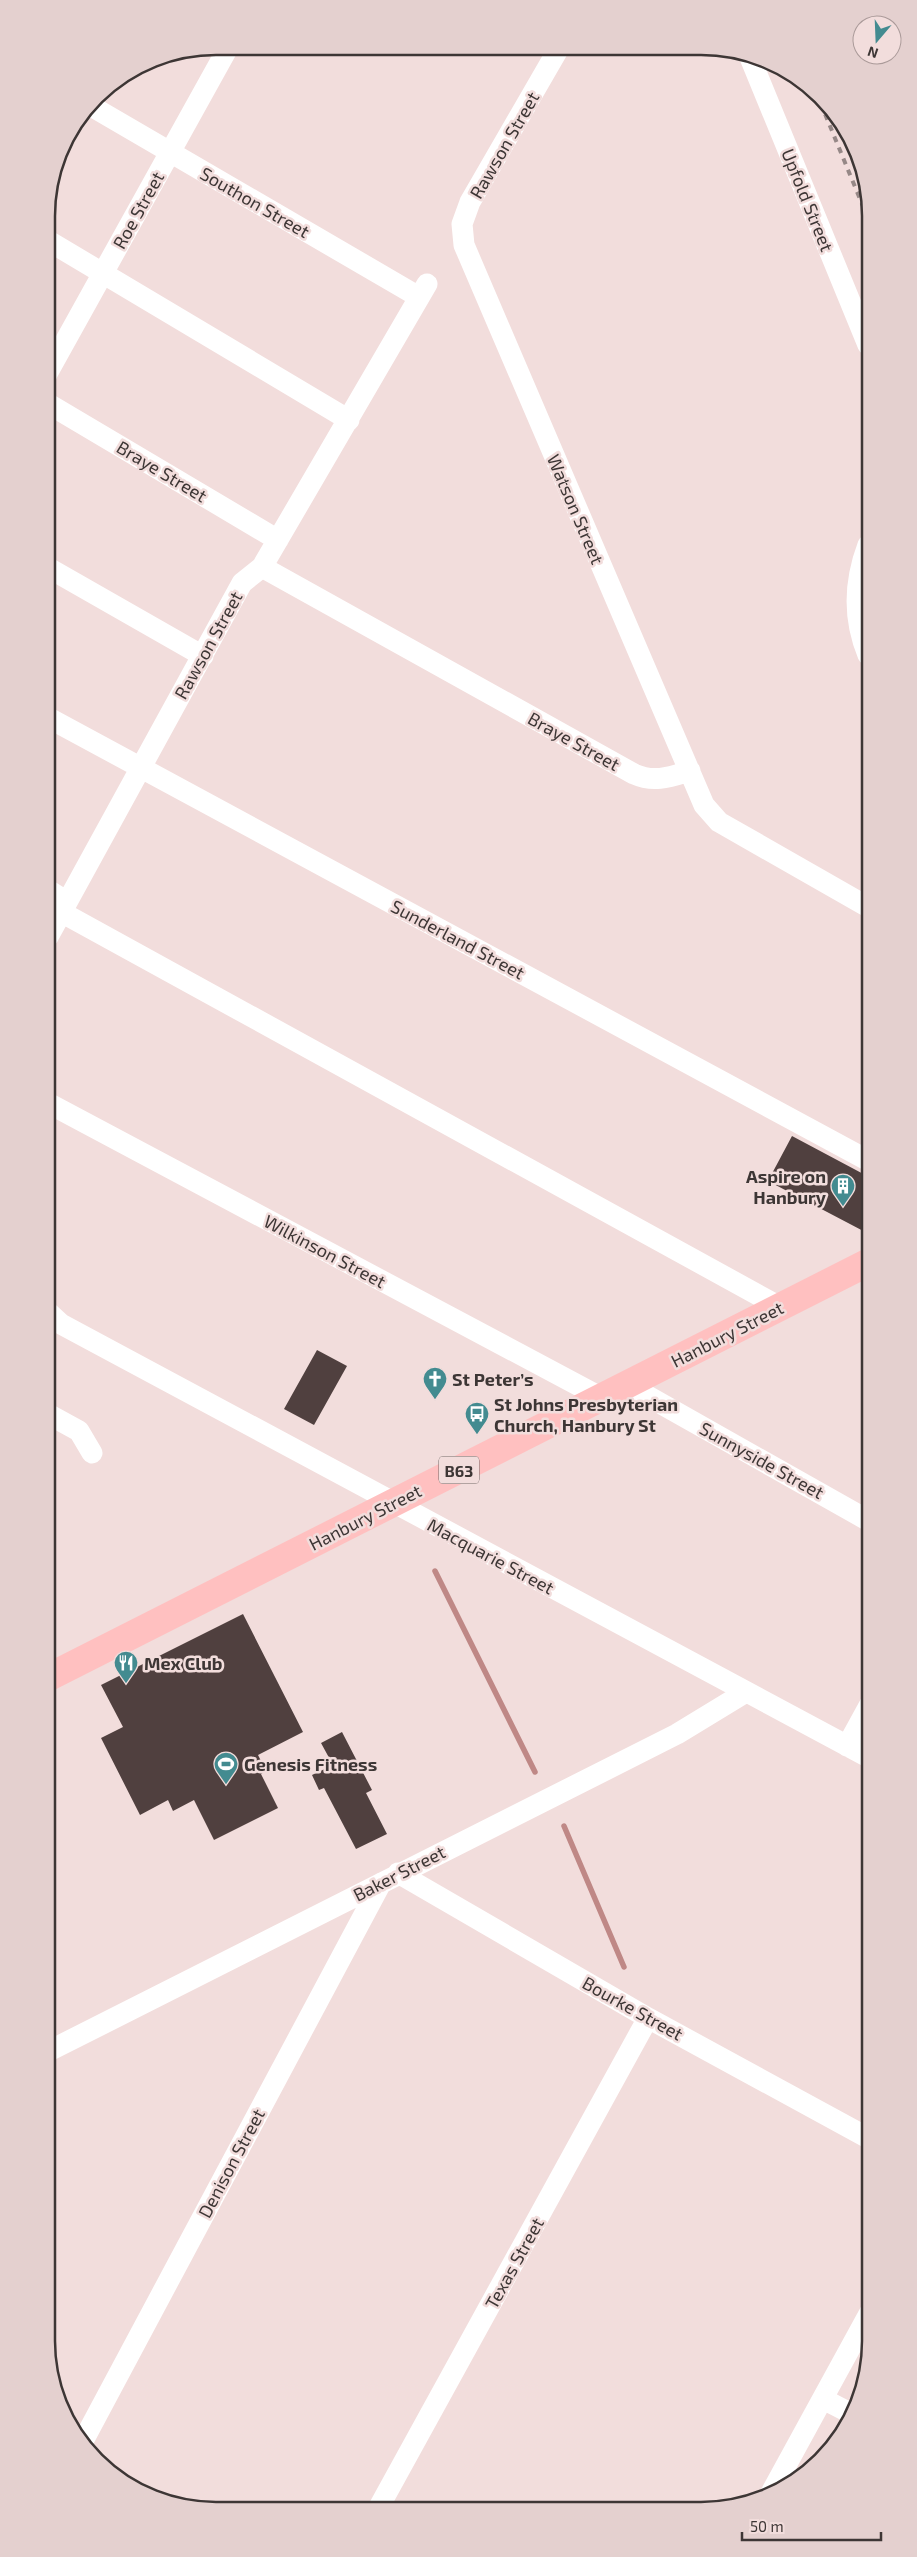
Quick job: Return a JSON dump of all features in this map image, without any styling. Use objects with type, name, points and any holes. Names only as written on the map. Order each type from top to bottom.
[{"type":"main road","name":"Hanbury Street","points":[[55,1674],[862,1266]]},
{"type":"street","name":"Roe Street","points":[[55,360],[224,55]]},
{"type":"street","name":"Rawson Street","points":[[464,246],[462,224],[470,202],[552,55]]},
{"type":"street","name":"Upfold Street","points":[[753,64],[862,330]]},
{"type":"street","name":"Southon Street","points":[[96,109],[170,152],[423,290]]},
{"type":"street","points":[[55,245],[348,420]]},
{"type":"street","name":"Watson Street","points":[[464,246],[690,772]]},
{"type":"street","name":"Rawson Street","points":[[55,924],[242,583],[262,567],[423,290]]},
{"type":"street","name":"Braye Street","points":[[55,408],[278,540]]},
{"type":"street","points":[[862,565],[858,578],[856,601],[862,636]]},
{"type":"street","name":"Braye Street","points":[[262,567],[634,774],[643,778],[661,780],[690,772]]},
{"type":"street","points":[[55,572],[203,656]]},
{"type":"street","name":"Sunderland Street","points":[[55,721],[862,1157]]},
{"type":"street","points":[[690,772],[704,806],[719,822],[862,904]]},
{"type":"street","points":[[55,897],[64,907],[780,1307]]},
{"type":"street","name":"Wilkinson Street","points":[[55,1107],[602,1398]]},
{"type":"street","name":"Macquarie Street","points":[[55,1322],[862,1754]]},
{"type":"street","name":"Sunnyside Street","points":[[628,1385],[862,1517]]},
{"type":"street","points":[[55,1418],[79,1431],[92,1453]]},
{"type":"street","name":"Baker Street","points":[[55,2048],[677,1734],[746,1692]]},
{"type":"street","points":[[847,1746],[862,1719]]},
{"type":"street","name":"Bourke Street","points":[[389,1878],[862,2135]]},
{"type":"street","name":"Denison Street","points":[[86,2436],[389,1878]]},
{"type":"street","name":"Texas Street","points":[[382,2502],[648,2018]]},
{"type":"street","points":[[777,2482],[862,2327]]},
{"type":"street","points":[[823,2398],[846,2411]]},
{"type":"building","name":"Aspire on Hanbury","points":[[792,1136],[862,1173],[862,1230],[768,1181]]},
{"type":"building","points":[[317,1350],[347,1366],[314,1425],[284,1409]]},
{"type":"building","points":[[243,1614],[303,1732],[258,1755],[266,1771],[261,1774],[278,1808],[214,1840],[194,1800],[173,1811],[168,1800],[140,1815],[101,1738],[123,1727],[101,1685]]},
{"type":"building","points":[[342,1732],[372,1790],[366,1793],[387,1834],[356,1849],[324,1788],[319,1790],[312,1775],[333,1765],[321,1743]]},
{"type":"waterway","points":[[435,1571],[535,1772]]},
{"type":"waterway","points":[[564,1826],[624,1967]]},
{"type":"railway","points":[[825,113],[862,203]]},
{"type":"place","name":"Aspire on Hanbury","points":[[843,1207]]},
{"type":"place","name":"St Peter’s","points":[[435,1400]]},
{"type":"place","name":"St Johns Presbyterian Church, Hanbury St","points":[[477,1435]]},
{"type":"place","name":"Mex Club","points":[[126,1684]]},
{"type":"place","name":"Genesis Fitness","points":[[226,1785]]}]
